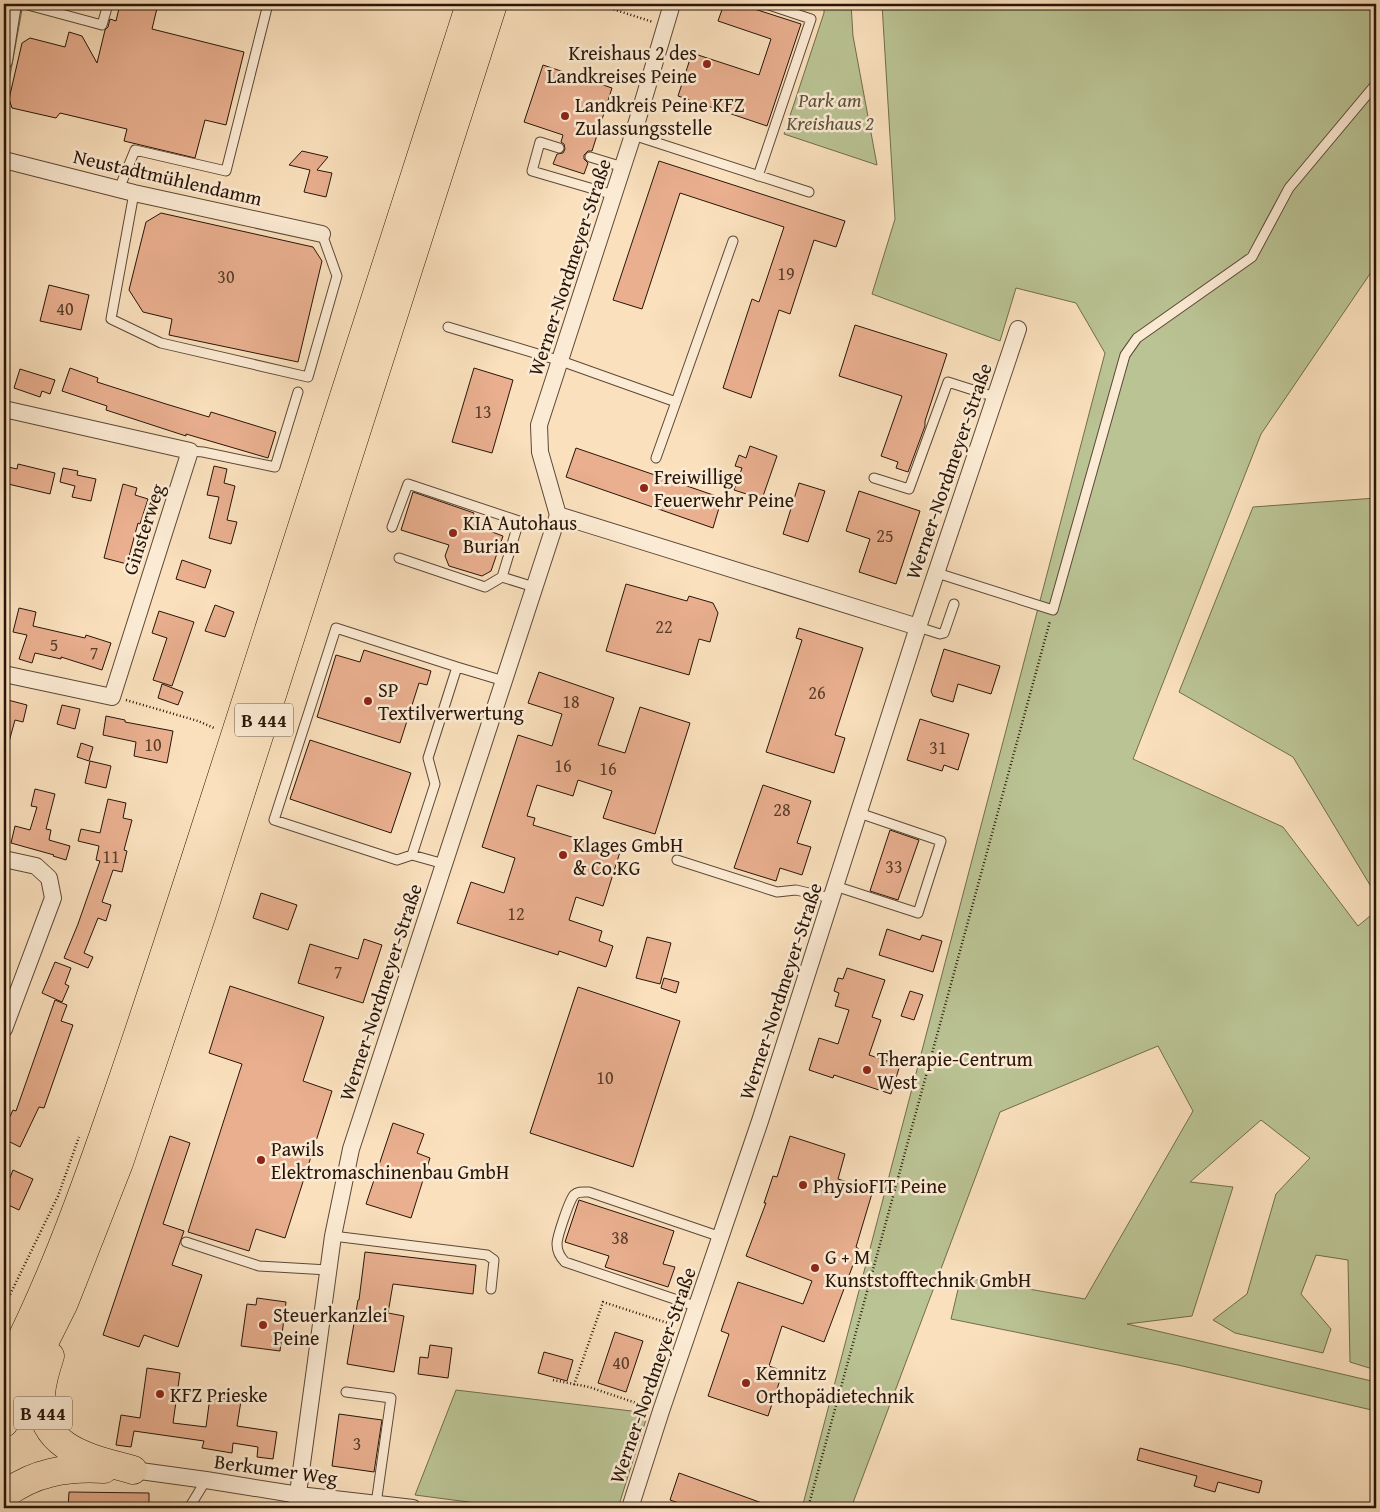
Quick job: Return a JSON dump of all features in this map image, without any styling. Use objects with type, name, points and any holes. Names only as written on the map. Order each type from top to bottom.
[{"type":"highway","name":"B 444","points":[[4,1374],[37,1308],[80,1203],[139,1032],[244,713],[470,4]]},
{"type":"highway","name":"B 444","points":[[4,1423],[64,1303],[119,1163],[202,914],[494,4]]},
{"type":"highway","name":"B 444","points":[[64,1303],[41,1392],[47,1423],[58,1439],[73,1451],[133,1470]]},
{"type":"highway","points":[[4,1495],[36,1477],[62,1470],[90,1468],[133,1470]]},
{"type":"street","points":[[4,61],[13,4]]},
{"type":"street","name":"Werner-Nordmeyer-Straße","points":[[298,1502],[333,1236],[351,1149],[558,515],[540,452],[539,425],[634,134],[672,4]]},
{"type":"street","name":"Neustadtmühlendamm","points":[[4,160],[126,191],[322,234]]},
{"type":"street","name":"Werner-Nordmeyer-Straße","points":[[630,1508],[661,1411],[760,1121],[918,627],[1018,329]]},
{"type":"street","points":[[4,409],[190,451]]},
{"type":"street","name":"Ginsterweg","points":[[112,697],[190,451]]},
{"type":"street","points":[[558,515],[918,627]]},
{"type":"street","points":[[4,674],[112,697]]},
{"type":"street","points":[[4,859],[36,866],[49,878],[53,898],[4,1029]]},
{"type":"street","name":"Berkumer Weg","points":[[133,1470],[206,1480],[298,1502],[376,1504],[413,1508]]},
{"type":"lane","points":[[24,4],[102,25],[108,4]]},
{"type":"lane","points":[[268,4],[226,171],[135,150],[126,191],[111,319],[161,343],[308,377],[337,276],[322,234]]},
{"type":"lane","points":[[758,176],[811,19],[766,4]]},
{"type":"lane","points":[[937,573],[1053,610],[1126,355],[1137,338],[1252,256],[1288,188],[1376,84]]},
{"type":"lane","points":[[634,134],[809,192]]},
{"type":"lane","points":[[559,148],[540,142],[532,170],[614,195]]},
{"type":"lane","points":[[590,157],[623,167]]},
{"type":"lane","points":[[656,458],[733,241]]},
{"type":"lane","points":[[448,327],[561,361],[676,402]]},
{"type":"lane","points":[[874,478],[909,489],[948,382],[996,398]]},
{"type":"lane","points":[[190,451],[275,467],[298,392]]},
{"type":"lane","points":[[392,527],[408,484],[519,521],[502,576],[484,587],[399,558]]},
{"type":"lane","points":[[502,576],[534,587]]},
{"type":"lane","points":[[918,627],[940,634],[944,632],[954,604]]},
{"type":"lane","points":[[444,864],[412,855],[397,860],[274,820],[336,628],[504,681]]},
{"type":"lane","points":[[412,855],[434,784],[428,758],[457,666]]},
{"type":"lane","points":[[677,860],[777,892],[796,890],[833,892],[918,913],[941,841],[859,813]]},
{"type":"lane","points":[[698,1307],[565,1262],[559,1256],[557,1244],[569,1203],[574,1195],[579,1192],[589,1192],[721,1237]]},
{"type":"lane","points":[[333,1236],[487,1255],[494,1260],[491,1289]]},
{"type":"lane","points":[[186,1242],[259,1266],[328,1270]]},
{"type":"lane","points":[[346,1392],[391,1398],[376,1504]]},
{"type":"lane","points":[[189,1508],[206,1480]]},
{"type":"path","points":[[597,4],[666,26]]},
{"type":"path","points":[[808,1508],[1053,610]]},
{"type":"path","points":[[112,697],[198,721],[214,728]]},
{"type":"path","points":[[574,1385],[603,1302],[690,1330]]},
{"type":"path","points":[[553,1380],[603,1391],[661,1411]]},
{"type":"green space","points":[[4,4],[23,4],[4,109]]},
{"type":"green space","name":"Park am Kreishaus 2","points":[[824,4],[851,4],[853,36],[877,165],[784,134],[824,13]]},
{"type":"green space","points":[[882,4],[1376,4],[1376,265],[1261,434],[1133,759],[1283,827],[1358,926],[1376,911],[1376,1370],[1350,1362],[1348,1260],[1316,1255],[1301,1294],[1331,1329],[1323,1353],[1235,1333],[1213,1320],[1247,1294],[1276,1194],[1310,1158],[1261,1120],[1190,1182],[1233,1187],[1192,1316],[1127,1324],[1376,1382],[1376,1411],[1178,1365],[951,1319],[961,1277],[1085,1299],[1193,1111],[1158,1046],[1000,1112],[851,1508],[802,1508],[1105,353],[1076,303],[1016,288],[1000,341],[872,294],[895,219]]},
{"type":"green space","points":[[1376,498],[1376,895],[1293,757],[1179,692],[1253,507]]},
{"type":"green space","points":[[456,1390],[648,1413],[618,1508],[514,1508],[415,1495]]},
{"type":"building","points":[[120,4],[158,4],[152,29],[244,52],[226,125],[205,120],[195,158],[124,141],[127,129],[60,113],[56,118],[12,108],[9,99],[22,43],[30,38],[65,47],[69,32],[82,36],[97,63],[105,30],[110,19],[116,21]]},
{"type":"building","name":"Kreishaus 2 des Landkreises Peine","points":[[724,4],[739,4],[801,24],[767,126],[678,96],[692,53],[759,75],[771,39],[718,21]]},
{"type":"building","name":"Landkreis Peine KFZ Zulassungsstelle","points":[[543,65],[612,88],[592,151],[588,151],[584,155],[584,159],[588,163],[584,174],[553,164],[557,154],[563,153],[565,149],[564,144],[561,142],[563,135],[524,122]]},
{"type":"building","points":[[302,151],[328,157],[317,170],[332,173],[326,197],[304,192],[310,170],[289,165]]},
{"type":"building","points":[[659,161],[845,221],[836,247],[814,240],[790,314],[779,310],[751,398],[723,388],[752,299],[759,302],[784,227],[680,193],[642,309],[613,300]]},
{"type":"building","points":[[161,213],[313,247],[322,261],[298,362],[169,335],[172,319],[143,312],[129,290],[146,222]]},
{"type":"building","points":[[49,285],[89,295],[81,330],[40,321]]},
{"type":"building","points":[[855,325],[947,354],[925,426],[908,472],[896,468],[898,462],[881,456],[902,396],[839,376]]},
{"type":"building","points":[[70,368],[98,378],[97,382],[166,404],[209,417],[211,412],[276,432],[268,458],[186,434],[186,436],[106,410],[107,406],[62,391]]},
{"type":"building","points":[[474,368],[513,380],[492,453],[452,442]]},
{"type":"building","points":[[20,369],[55,380],[50,394],[42,391],[40,397],[14,388]]},
{"type":"building","points":[[750,446],[777,456],[762,499],[734,490],[742,468],[735,466],[739,455],[746,458]]},
{"type":"building","name":"Freiwillige Feuerwehr Peine","points":[[576,448],[722,498],[713,528],[566,477]]},
{"type":"building","points":[[18,464],[55,473],[50,494],[4,483],[4,466],[17,469]]},
{"type":"building","points":[[214,466],[227,469],[224,483],[235,486],[227,520],[237,522],[231,544],[209,538],[219,497],[207,495]]},
{"type":"building","points":[[63,468],[78,471],[77,475],[96,479],[91,501],[72,497],[75,486],[60,482]]},
{"type":"building","points":[[799,483],[825,491],[808,542],[783,534]]},
{"type":"building","points":[[123,484],[137,488],[135,495],[148,499],[140,524],[138,523],[127,564],[104,558]]},
{"type":"building","points":[[859,491],[920,511],[896,584],[859,572],[870,539],[846,531]]},
{"type":"building","name":"KIA Autohaus Burian","points":[[413,492],[474,513],[470,524],[503,536],[491,571],[482,576],[449,566],[445,556],[449,545],[401,530]]},
{"type":"building","points":[[182,560],[211,570],[205,588],[176,579]]},
{"type":"building","points":[[626,584],[687,601],[689,596],[713,603],[718,613],[710,642],[699,639],[689,675],[606,651]]},
{"type":"building","points":[[215,605],[234,612],[225,637],[205,631]]},
{"type":"building","points":[[19,608],[36,612],[33,626],[85,638],[86,635],[111,643],[102,670],[61,657],[61,659],[35,653],[32,663],[19,659],[27,635],[13,632]]},
{"type":"building","points":[[159,611],[194,622],[172,686],[153,680],[167,638],[152,633]]},
{"type":"building","points":[[799,628],[863,648],[835,735],[845,738],[834,773],[766,752],[802,640],[796,638]]},
{"type":"building","points":[[944,649],[1000,666],[991,694],[958,684],[953,702],[933,696],[931,691]]},
{"type":"building","name":"SP Textilverwertung","points":[[364,650],[431,671],[427,685],[419,683],[400,743],[317,717],[336,655],[360,662]]},
{"type":"building","points":[[539,672],[614,698],[598,745],[625,753],[640,707],[690,723],[655,834],[603,818],[612,791],[578,780],[573,796],[537,785],[527,816],[535,818],[533,825],[620,852],[603,906],[576,897],[569,920],[602,931],[599,941],[613,946],[606,967],[559,951],[558,955],[457,923],[471,882],[504,893],[515,858],[482,847],[518,735],[552,746],[562,714],[528,703]]},
{"type":"building","points":[[162,684],[183,692],[178,705],[158,698]]},
{"type":"building","points":[[4,699],[27,705],[23,722],[15,720],[7,749],[4,748]]},
{"type":"building","points":[[62,705],[80,709],[75,729],[57,724]]},
{"type":"building","points":[[106,716],[125,720],[125,722],[173,731],[167,763],[134,756],[136,742],[103,735]]},
{"type":"building","points":[[920,719],[969,734],[958,770],[944,765],[942,771],[907,760]]},
{"type":"building","points":[[310,740],[411,773],[391,833],[290,799]]},
{"type":"building","points":[[81,743],[93,747],[89,761],[77,757]]},
{"type":"building","points":[[90,761],[111,766],[106,788],[85,783]]},
{"type":"building","points":[[763,785],[811,801],[797,843],[811,847],[802,875],[780,868],[776,881],[734,868]]},
{"type":"building","points":[[35,789],[55,794],[46,829],[51,830],[49,840],[70,846],[66,860],[11,843],[15,826],[30,830],[37,807],[31,806]]},
{"type":"building","points":[[108,799],[126,803],[123,818],[132,820],[124,850],[127,851],[122,872],[113,870],[102,902],[111,905],[106,921],[98,918],[84,953],[93,957],[88,968],[64,958],[100,861],[96,860],[99,846],[78,841],[81,829],[100,833]]},
{"type":"building","points":[[890,830],[919,840],[898,900],[870,891]]},
{"type":"building","points":[[261,893],[297,905],[288,930],[253,918]]},
{"type":"building","points":[[887,929],[920,940],[922,935],[942,941],[933,972],[879,955]]},
{"type":"building","points":[[647,937],[671,943],[660,984],[636,978]]},
{"type":"building","points":[[364,939],[382,945],[363,1003],[298,983],[310,944],[358,959]]},
{"type":"building","points":[[55,962],[71,968],[65,984],[69,986],[62,1002],[42,993]]},
{"type":"building","points":[[847,968],[885,980],[872,1017],[881,1020],[869,1055],[900,1065],[891,1094],[834,1075],[833,1078],[809,1070],[819,1038],[838,1044],[849,1010],[835,1006],[839,993],[834,991],[838,978],[843,979]]},
{"type":"building","points":[[664,978],[679,982],[676,993],[661,988]]},
{"type":"building","name":"Pawils Elektromaschinenbau GmbH","points":[[230,986],[324,1017],[303,1081],[332,1091],[285,1238],[256,1229],[249,1251],[188,1232],[242,1064],[209,1053]]},
{"type":"building","points":[[578,987],[680,1021],[633,1167],[530,1133]]},
{"type":"building","points":[[910,991],[923,995],[914,1020],[901,1016]]},
{"type":"building","points":[[55,1000],[67,1005],[61,1021],[73,1025],[44,1108],[39,1107],[20,1147],[4,1139],[4,1129],[13,1110],[16,1111]]},
{"type":"building","points":[[393,1123],[424,1134],[417,1153],[430,1158],[411,1218],[366,1204]]},
{"type":"building","points":[[170,1136],[190,1143],[163,1224],[184,1231],[172,1265],[202,1275],[178,1347],[144,1335],[139,1347],[103,1335]]},
{"type":"building","points":[[790,1136],[845,1154],[838,1179],[873,1190],[856,1247],[859,1249],[824,1342],[782,1326],[769,1366],[783,1371],[768,1416],[708,1396],[729,1334],[721,1331],[738,1282],[803,1304],[812,1281],[746,1256],[766,1203],[764,1203],[773,1176],[777,1177]]},
{"type":"building","points":[[13,1170],[33,1179],[19,1210],[4,1203],[4,1192]]},
{"type":"building","points":[[579,1200],[674,1231],[663,1264],[675,1267],[668,1287],[605,1267],[609,1256],[565,1242]]},
{"type":"building","points":[[365,1252],[476,1265],[473,1294],[393,1284],[388,1313],[404,1316],[394,1372],[347,1364],[359,1300]]},
{"type":"building","name":"Steuerkanzlei Peine","points":[[257,1298],[286,1302],[280,1351],[241,1346],[247,1304],[256,1305]]},
{"type":"building","points":[[615,1332],[643,1341],[626,1392],[598,1383]]},
{"type":"building","points":[[430,1345],[452,1348],[448,1378],[418,1374],[420,1357],[428,1358]]},
{"type":"building","points":[[544,1352],[573,1360],[567,1381],[538,1373]]},
{"type":"building","points":[[147,1368],[180,1373],[173,1423],[206,1427],[210,1397],[241,1401],[237,1426],[277,1432],[273,1459],[257,1457],[258,1447],[233,1443],[232,1453],[202,1448],[204,1441],[134,1431],[131,1447],[116,1445],[121,1415],[140,1418]]},
{"type":"building","points":[[339,1414],[382,1420],[374,1472],[332,1466]]},
{"type":"building","points":[[1140,1448],[1262,1481],[1259,1493],[1218,1482],[1215,1492],[1194,1486],[1197,1476],[1137,1460]]},
{"type":"building","points":[[679,1473],[773,1508],[693,1508],[670,1500]]},
{"type":"building","points":[[69,1492],[149,1493],[149,1508],[68,1508]]},
{"type":"place","name":"Kreishaus 2 des Landkreises Peine","points":[[707,64]]},
{"type":"place","name":"Landkreis Peine KFZ Zulassungsstelle","points":[[565,116]]},
{"type":"place","name":"Freiwillige Feuerwehr Peine","points":[[644,488]]},
{"type":"place","name":"KIA Autohaus Burian","points":[[453,533]]},
{"type":"place","name":"SP Textilverwertung","points":[[368,701]]},
{"type":"place","name":"Klages GmbH & Co.KG","points":[[563,855]]},
{"type":"place","name":"Therapie-Centrum West","points":[[867,1070]]},
{"type":"place","name":"Pawils Elektromaschinenbau GmbH","points":[[261,1160]]},
{"type":"place","name":"PhysioFIT Peine","points":[[803,1185]]},
{"type":"place","name":"G + M Kunststofftechnik GmbH","points":[[815,1268]]},
{"type":"place","name":"Steuerkanzlei Peine","points":[[263,1325]]},
{"type":"place","name":"Kemnitz Orthopädietechnik","points":[[746,1383]]},
{"type":"place","name":"KFZ Prieske","points":[[160,1394]]}]
